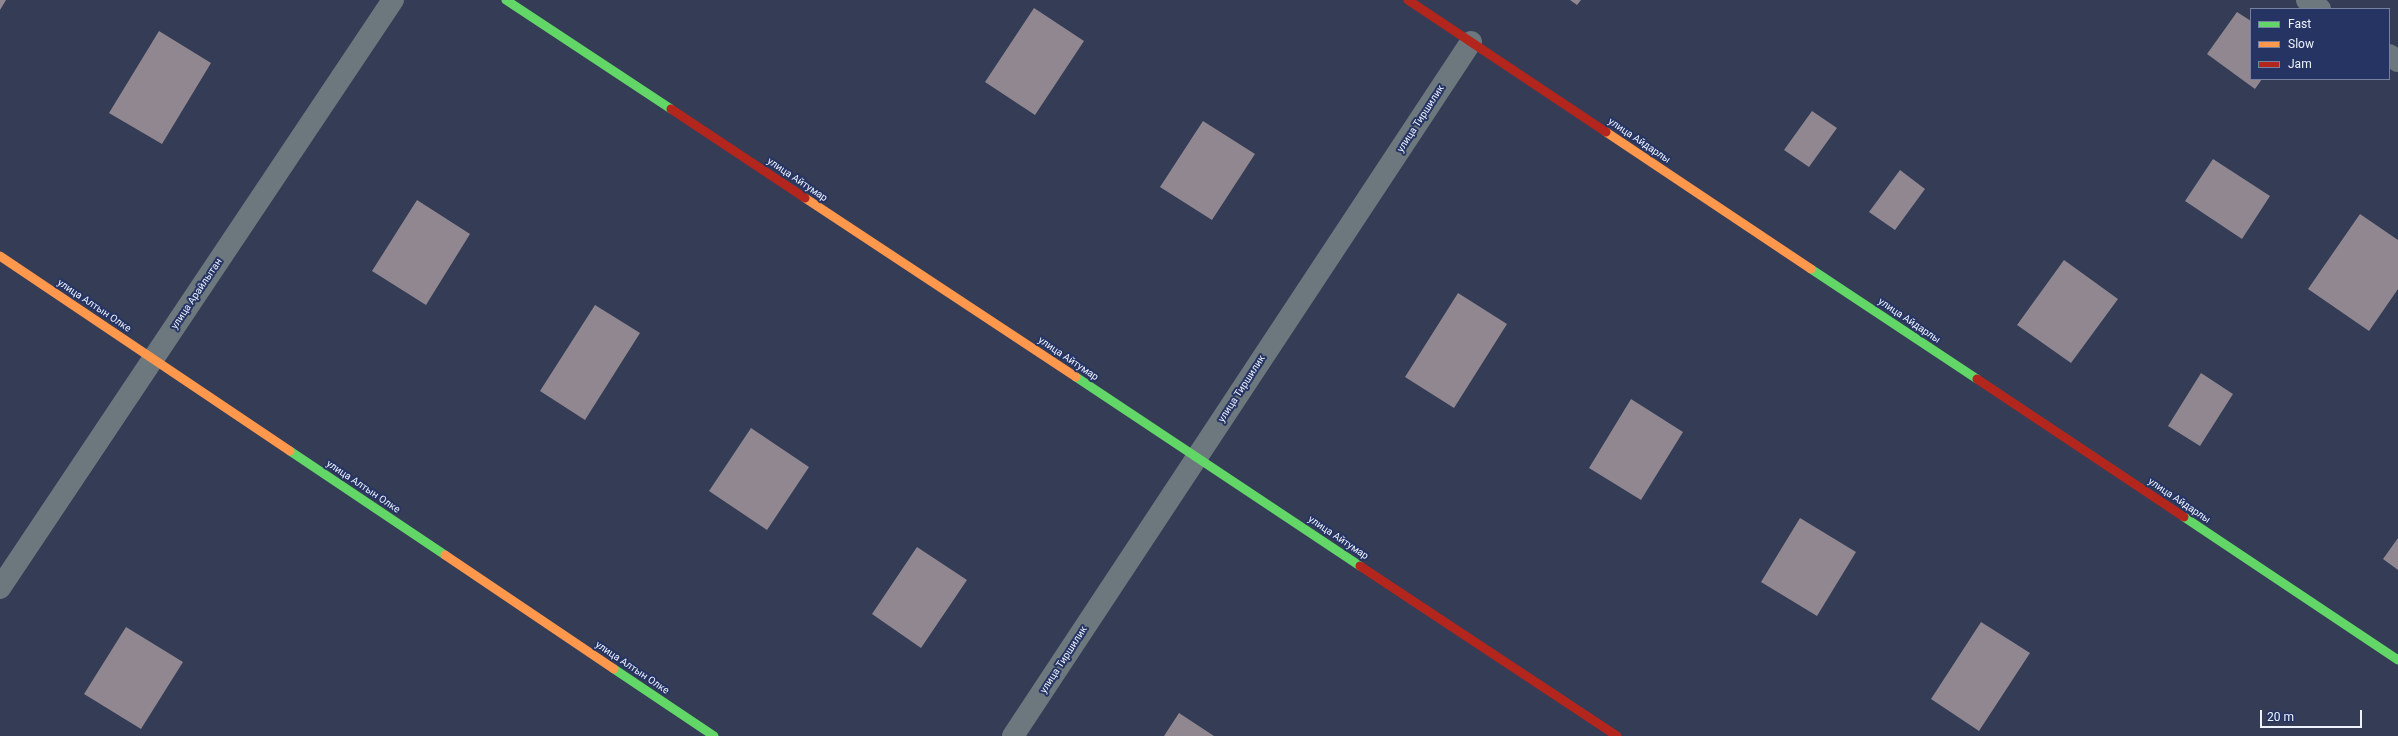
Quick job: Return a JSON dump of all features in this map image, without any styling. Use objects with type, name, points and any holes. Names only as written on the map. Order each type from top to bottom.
[{"type":"street","name":"улица Арайлытан","points":[[0,588],[393,0]]},
{"type":"street","name":"улица Айтумар","points":[[506,0],[1617,736]]},
{"type":"street","name":"улица Айдарлы","points":[[1408,0],[2398,660]]},
{"type":"street","points":[[2306,0],[2318,8]]},
{"type":"street","name":"улица Тиршилик","points":[[1013,736],[1471,42]]},
{"type":"street","name":"улица Алтын Олке","points":[[0,256],[714,736]]},
{"type":"building","points":[[0,0],[6,0],[0,10]]},
{"type":"building","points":[[1570,0],[1581,0],[1577,5]]},
{"type":"building","points":[[1034,8],[1084,41],[1035,115],[985,82]]},
{"type":"building","points":[[2237,12],[2250,20],[2250,80],[2261,80],[2255,89],[2207,54]]},
{"type":"building","points":[[159,31],[211,63],[162,144],[109,113]]},
{"type":"building","points":[[1812,111],[1837,128],[1809,167],[1784,150]]},
{"type":"building","points":[[1203,121],[1255,154],[1212,220],[1160,187]]},
{"type":"building","points":[[2213,159],[2270,196],[2242,239],[2185,201]]},
{"type":"building","points":[[1900,170],[1925,189],[1895,230],[1869,212]]},
{"type":"building","points":[[417,200],[470,234],[426,305],[372,271]]},
{"type":"building","points":[[2360,214],[2398,240],[2398,289],[2369,331],[2308,289]]},
{"type":"building","points":[[2064,260],[2118,299],[2071,363],[2017,325]]},
{"type":"building","points":[[1458,293],[1507,324],[1454,408],[1405,377]]},
{"type":"building","points":[[595,305],[640,333],[585,420],[540,391]]},
{"type":"building","points":[[2201,373],[2233,394],[2200,446],[2168,426]]},
{"type":"building","points":[[1631,399],[1683,432],[1641,500],[1589,468]]},
{"type":"building","points":[[751,428],[809,467],[767,530],[709,491]]},
{"type":"building","points":[[1800,518],[1856,552],[1817,616],[1761,582]]},
{"type":"building","points":[[2398,538],[2398,570],[2383,559]]},
{"type":"building","points":[[917,547],[967,580],[921,648],[872,614]]},
{"type":"building","points":[[1981,622],[2030,653],[1979,731],[1931,699]]},
{"type":"building","points":[[126,627],[183,662],[141,729],[84,694]]},
{"type":"building","points":[[1179,713],[1214,736],[1164,736]]},
{"type":"traffic: fast","points":[[506,0],[671,109]]},
{"type":"traffic: fast","points":[[1811,269],[1977,379]]},
{"type":"traffic: fast","points":[[1076,377],[1360,566]]},
{"type":"traffic: fast","points":[[290,451],[445,555]]},
{"type":"traffic: fast","points":[[2184,517],[2398,660]]},
{"type":"traffic: fast","points":[[614,669],[714,736]]},
{"type":"traffic: slow","points":[[1606,132],[1811,269]]},
{"type":"traffic: slow","points":[[805,198],[1076,377]]},
{"type":"traffic: slow","points":[[0,256],[290,451]]},
{"type":"traffic: slow","points":[[445,555],[614,669]]},
{"type":"traffic: jam","points":[[1408,0],[1606,132]]},
{"type":"traffic: jam","points":[[671,109],[805,198]]},
{"type":"traffic: jam","points":[[1977,379],[2184,517]]},
{"type":"traffic: jam","points":[[1360,566],[1617,736]]}]
